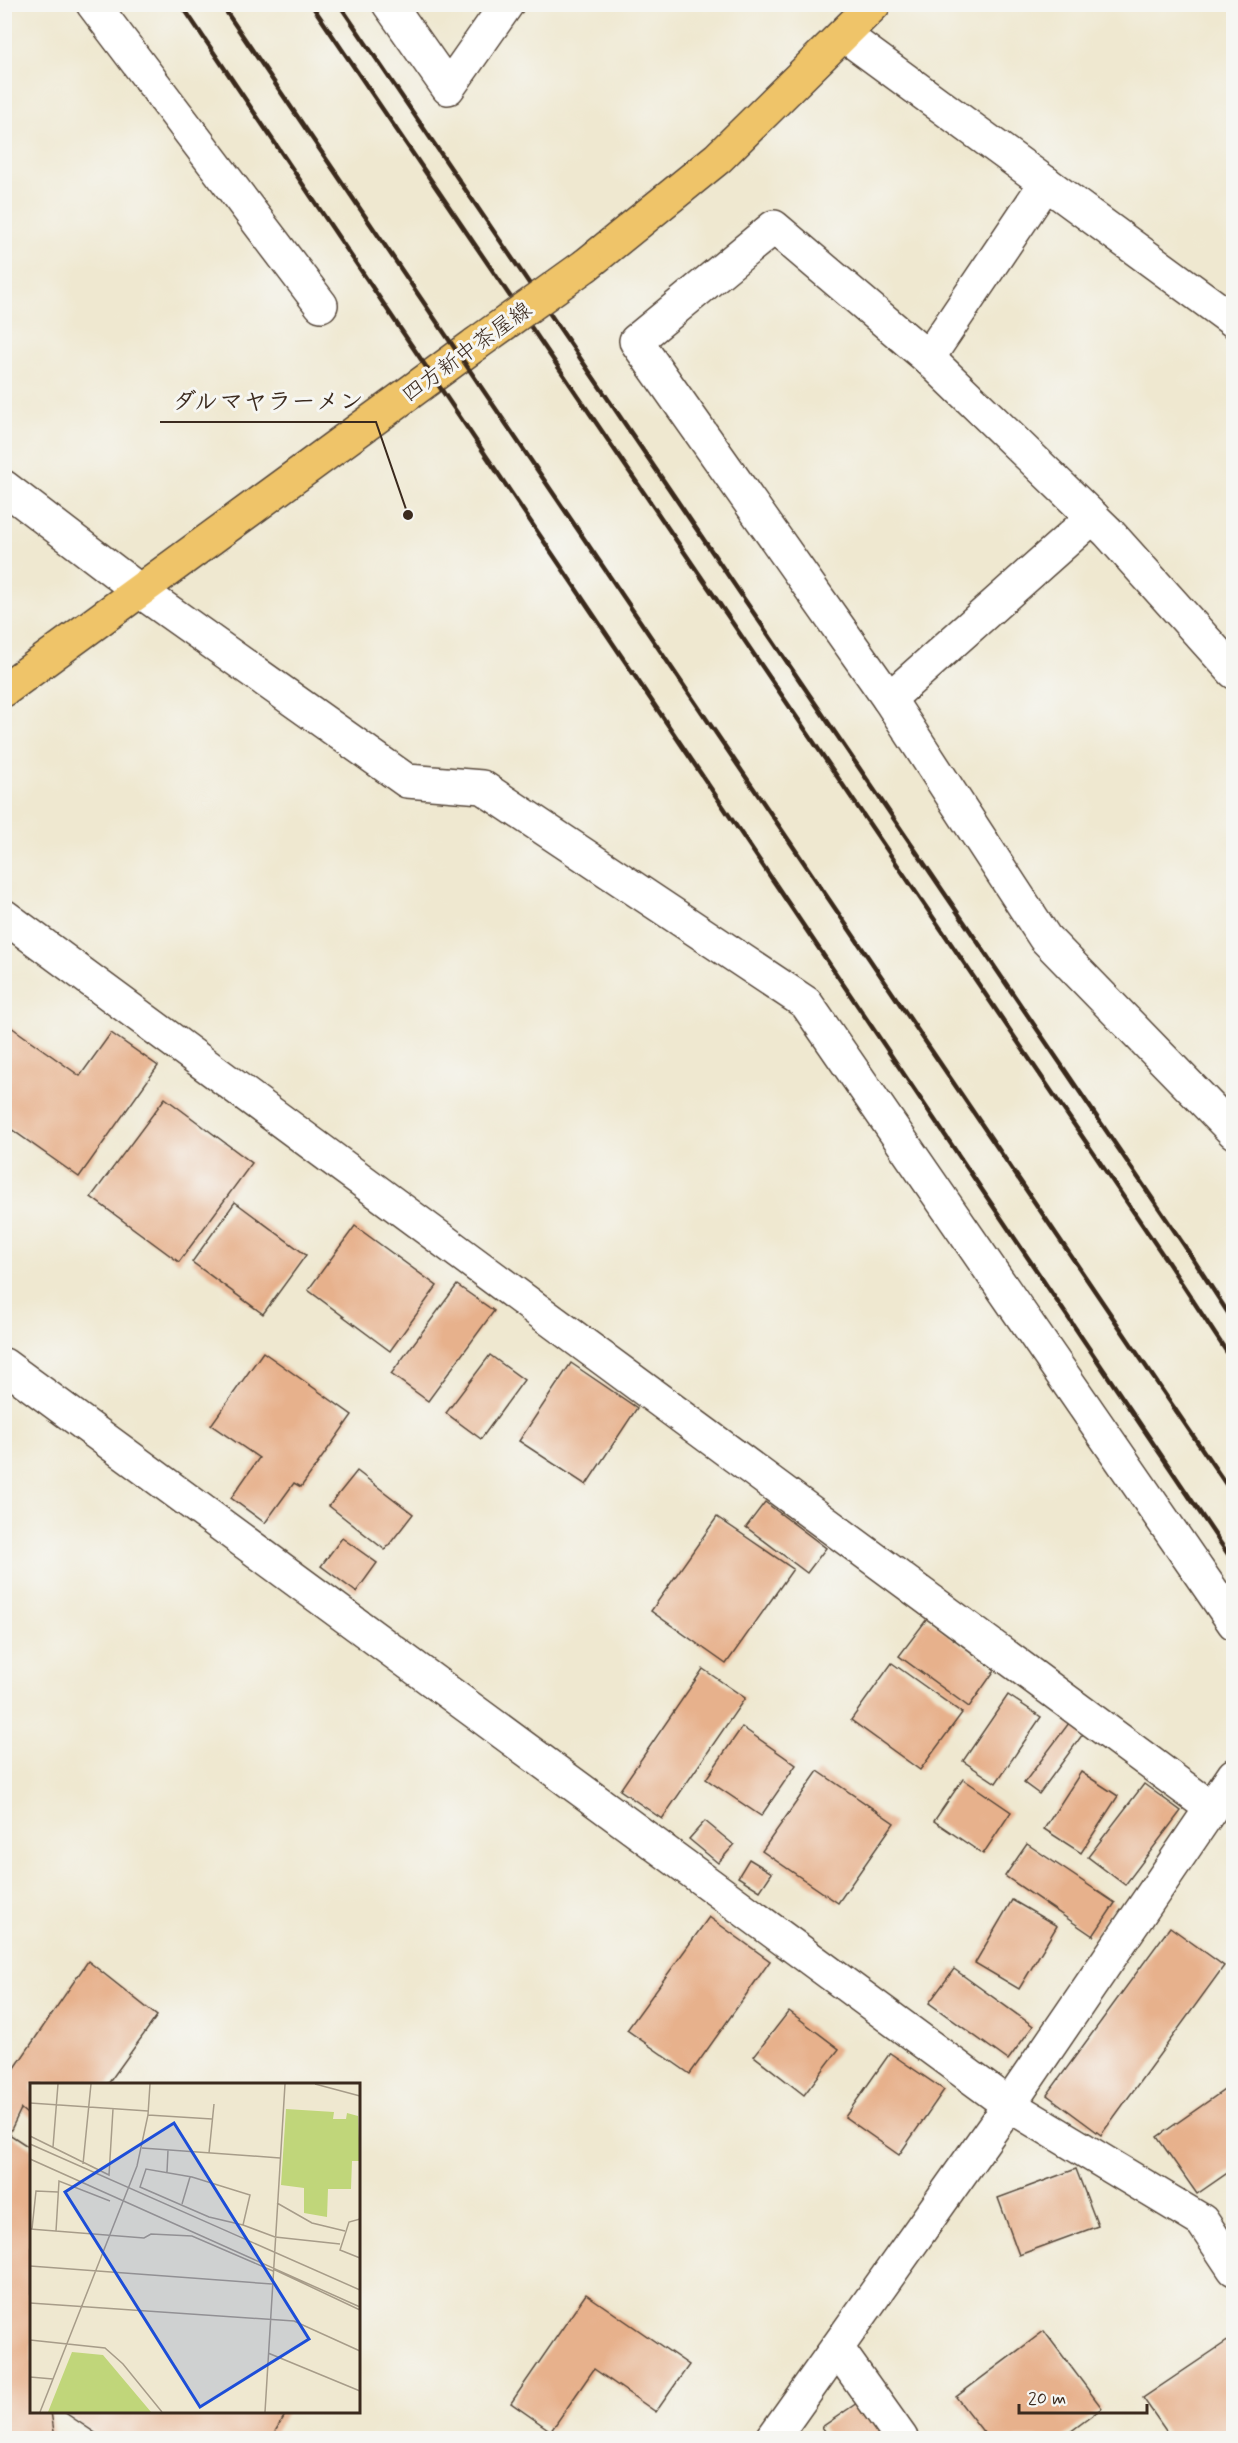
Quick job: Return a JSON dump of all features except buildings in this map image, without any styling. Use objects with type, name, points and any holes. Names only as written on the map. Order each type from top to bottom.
[{"type":"main road","name":"四方新中茶屋線","points":[[4,690],[586,265],[718,158],[874,4]]},
{"type":"street","points":[[93,4],[321,306]]},
{"type":"street","points":[[389,4],[448,88],[507,4]]},
{"type":"street","points":[[844,35],[1233,321]]},
{"type":"street","points":[[928,358],[1046,183]]},
{"type":"street","points":[[1233,672],[1093,517],[928,358],[774,227],[636,341],[889,699],[1045,938],[1233,1132]]},
{"type":"street","points":[[4,486],[140,591],[407,781],[482,787],[806,1003],[1233,1623]]},
{"type":"street","points":[[889,699],[1093,517]]},
{"type":"street","points":[[4,916],[1210,1807]]},
{"type":"street","points":[[4,1365],[1009,2105],[1202,2221],[1233,2270]]},
{"type":"street","points":[[773,2439],[1009,2105],[1233,1775]]},
{"type":"street","points":[[837,2348],[900,2439]]},
{"type":"railway","points":[[181,4],[1234,1563]]},
{"type":"railway","points":[[221,4],[1234,1496]]},
{"type":"railway","points":[[311,4],[1165,1258],[1234,1363]]},
{"type":"railway","points":[[339,4],[1184,1245],[1234,1322]]},
{"type":"place","name":"ダルマヤラーメン","points":[[408,515]]}]
